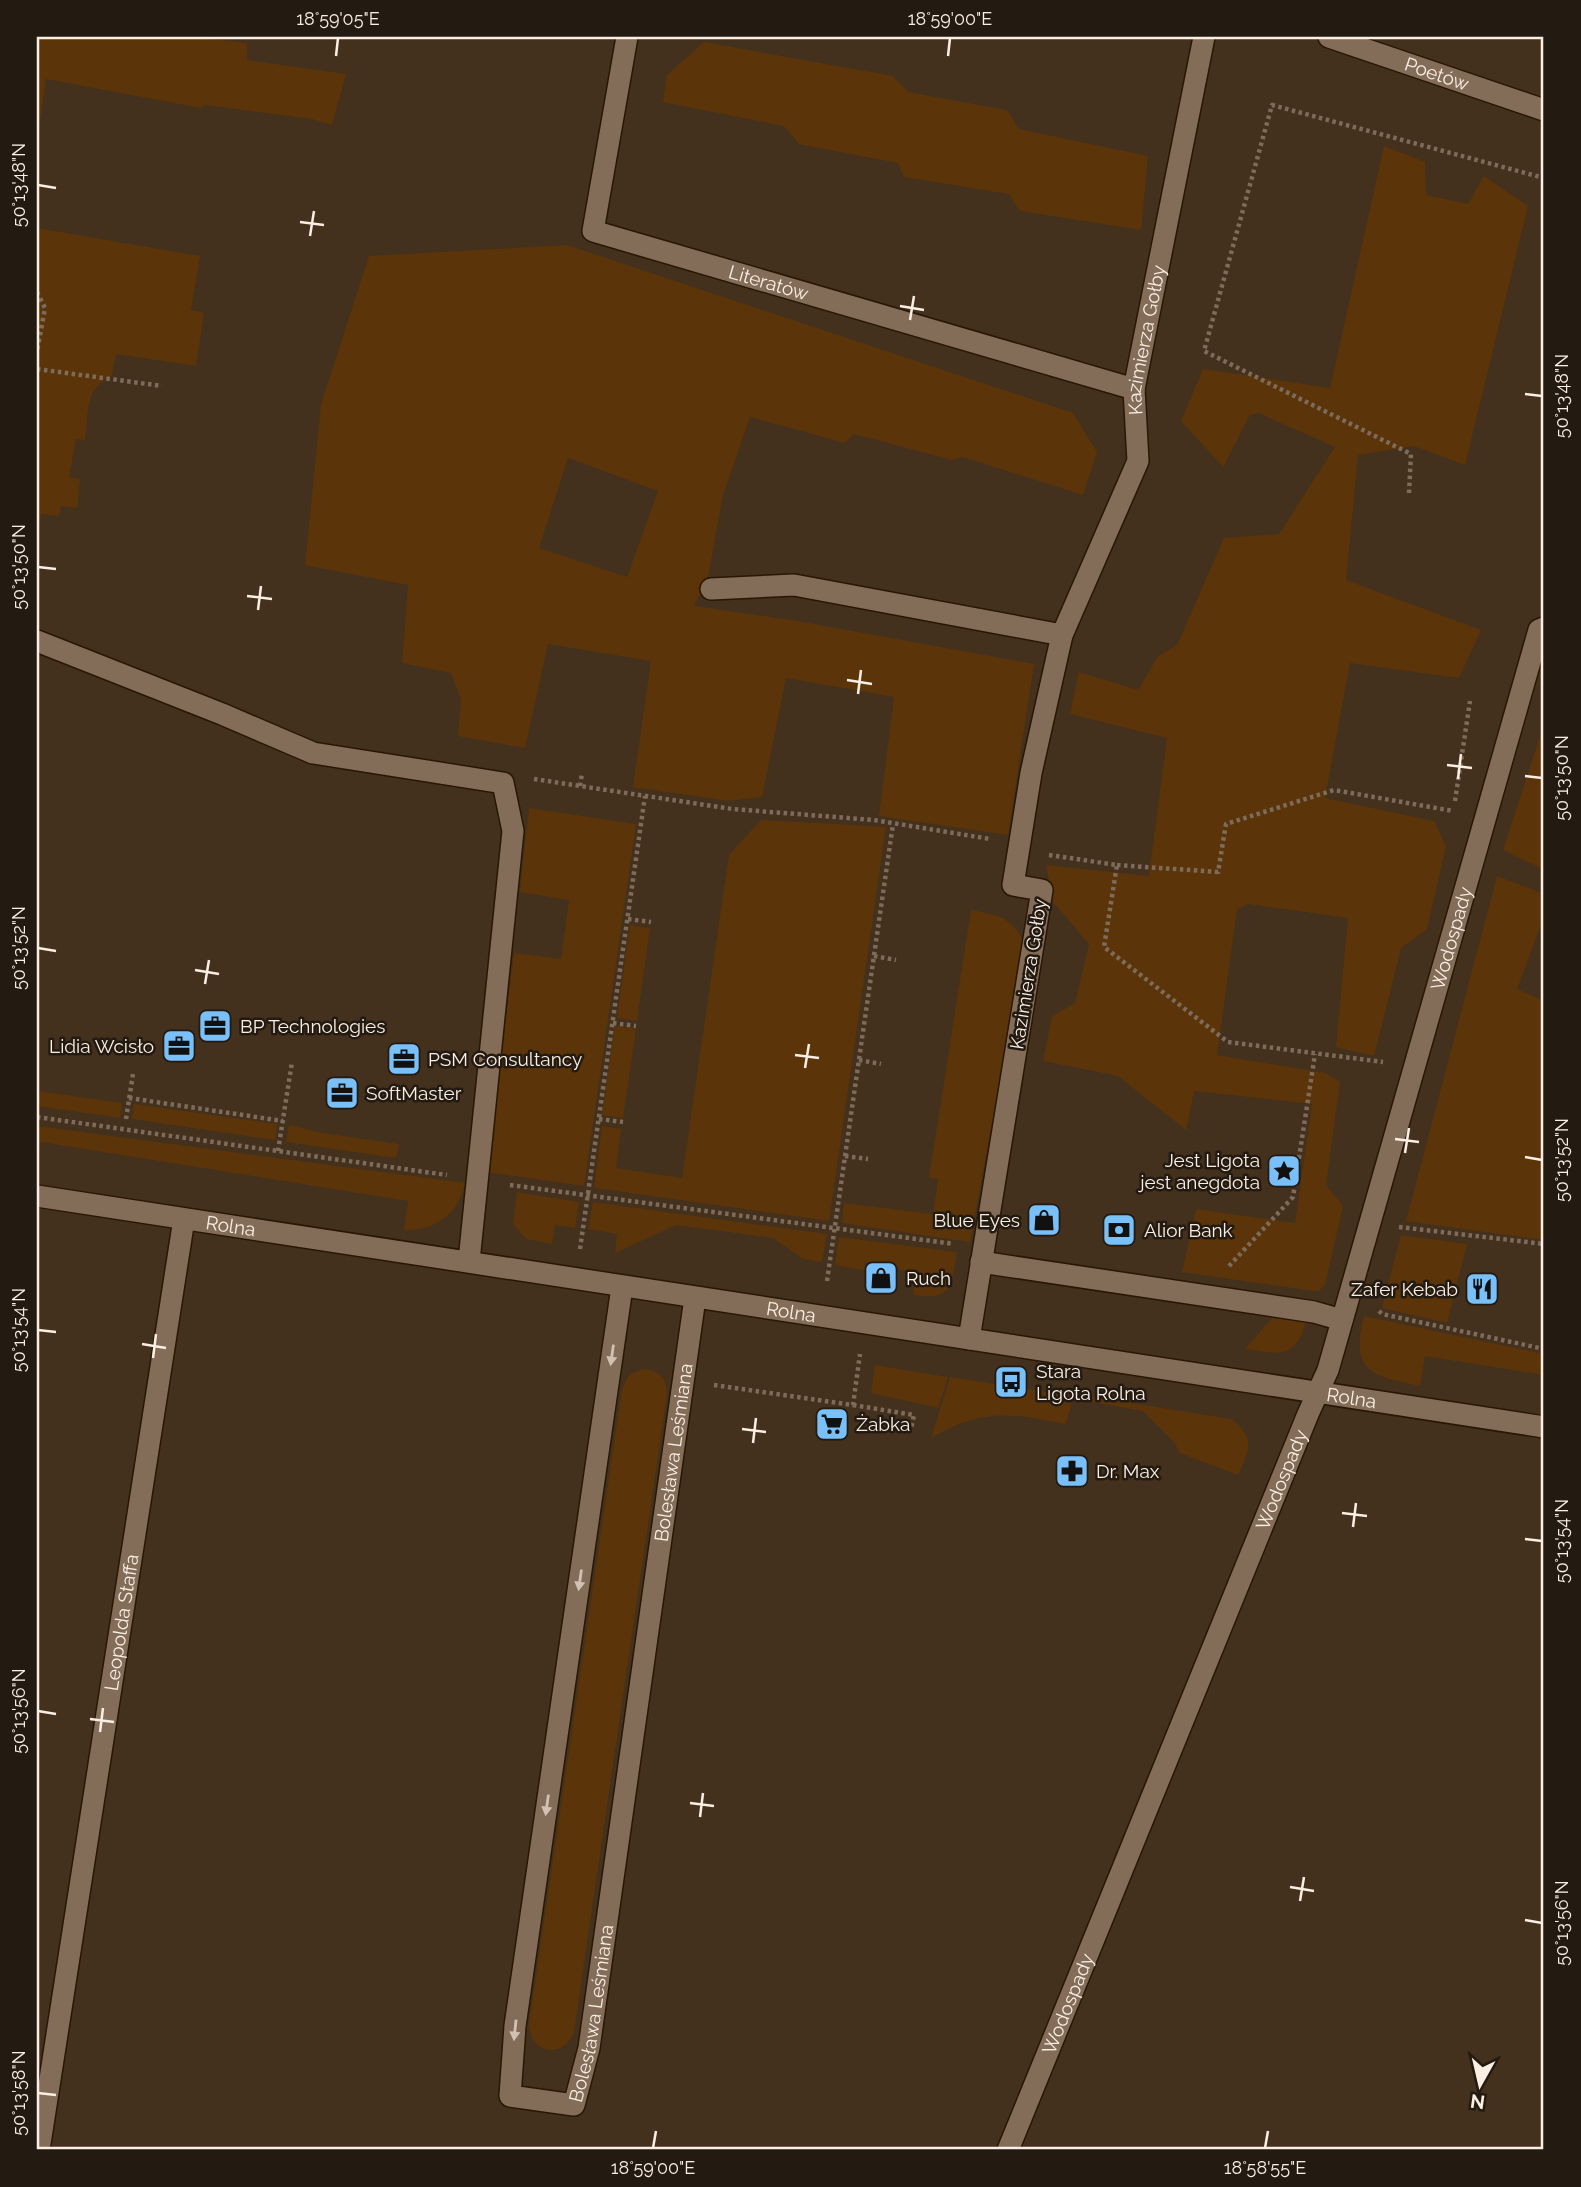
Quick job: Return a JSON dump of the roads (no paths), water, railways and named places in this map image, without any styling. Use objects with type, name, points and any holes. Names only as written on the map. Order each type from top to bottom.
[{"type":"street","name":"Literatów","points":[[627,37],[593,231],[1134,388]]},
{"type":"street","name":"Kazimierza Gołby","points":[[969,1339],[1042,890],[1013,884],[1031,773],[1062,635],[1138,461],[1134,388],[1205,37]]},
{"type":"street","name":"Poetów","points":[[1329,37],[1544,110]]},
{"type":"street","points":[[711,589],[793,585],[1062,635]]},
{"type":"street","name":"Wodospady","points":[[1008,2150],[1328,1370],[1539,630],[1544,628]]},
{"type":"street","points":[[37,640],[313,753],[503,783],[513,831],[468,1261]]},
{"type":"street","name":"Rolna","points":[[37,1196],[1544,1427]]},
{"type":"street","name":"Leopolda Staffa","points":[[38,2150],[184,1219]]},
{"type":"street","points":[[982,1255],[1314,1311],[1342,1320]]},
{"type":"street","name":"Bolesława Leśmiana","points":[[622,1287],[515,2026],[510,2096],[574,2105],[589,2048],[695,1298]]},
{"type":"place","name":"BP Technologies","points":[[215,1026]]},
{"type":"place","name":"Lidia Wcisło","points":[[179,1046]]},
{"type":"place","name":"PSM Consultancy","points":[[404,1059]]},
{"type":"place","name":"SoftMaster","points":[[342,1093]]},
{"type":"place","name":"Jest Ligota jest anegdota","points":[[1284,1171]]},
{"type":"place","name":"Blue Eyes","points":[[1044,1220]]},
{"type":"place","name":"Alior Bank","points":[[1119,1230]]},
{"type":"place","name":"Ruch","points":[[881,1278]]},
{"type":"place","name":"Zafer Kebab","points":[[1482,1289]]},
{"type":"place","name":"Stara Ligota Rolna","points":[[1011,1382]]},
{"type":"place","name":"Żabka","points":[[832,1424]]},
{"type":"place","name":"Dr. Max","points":[[1072,1471]]}]
